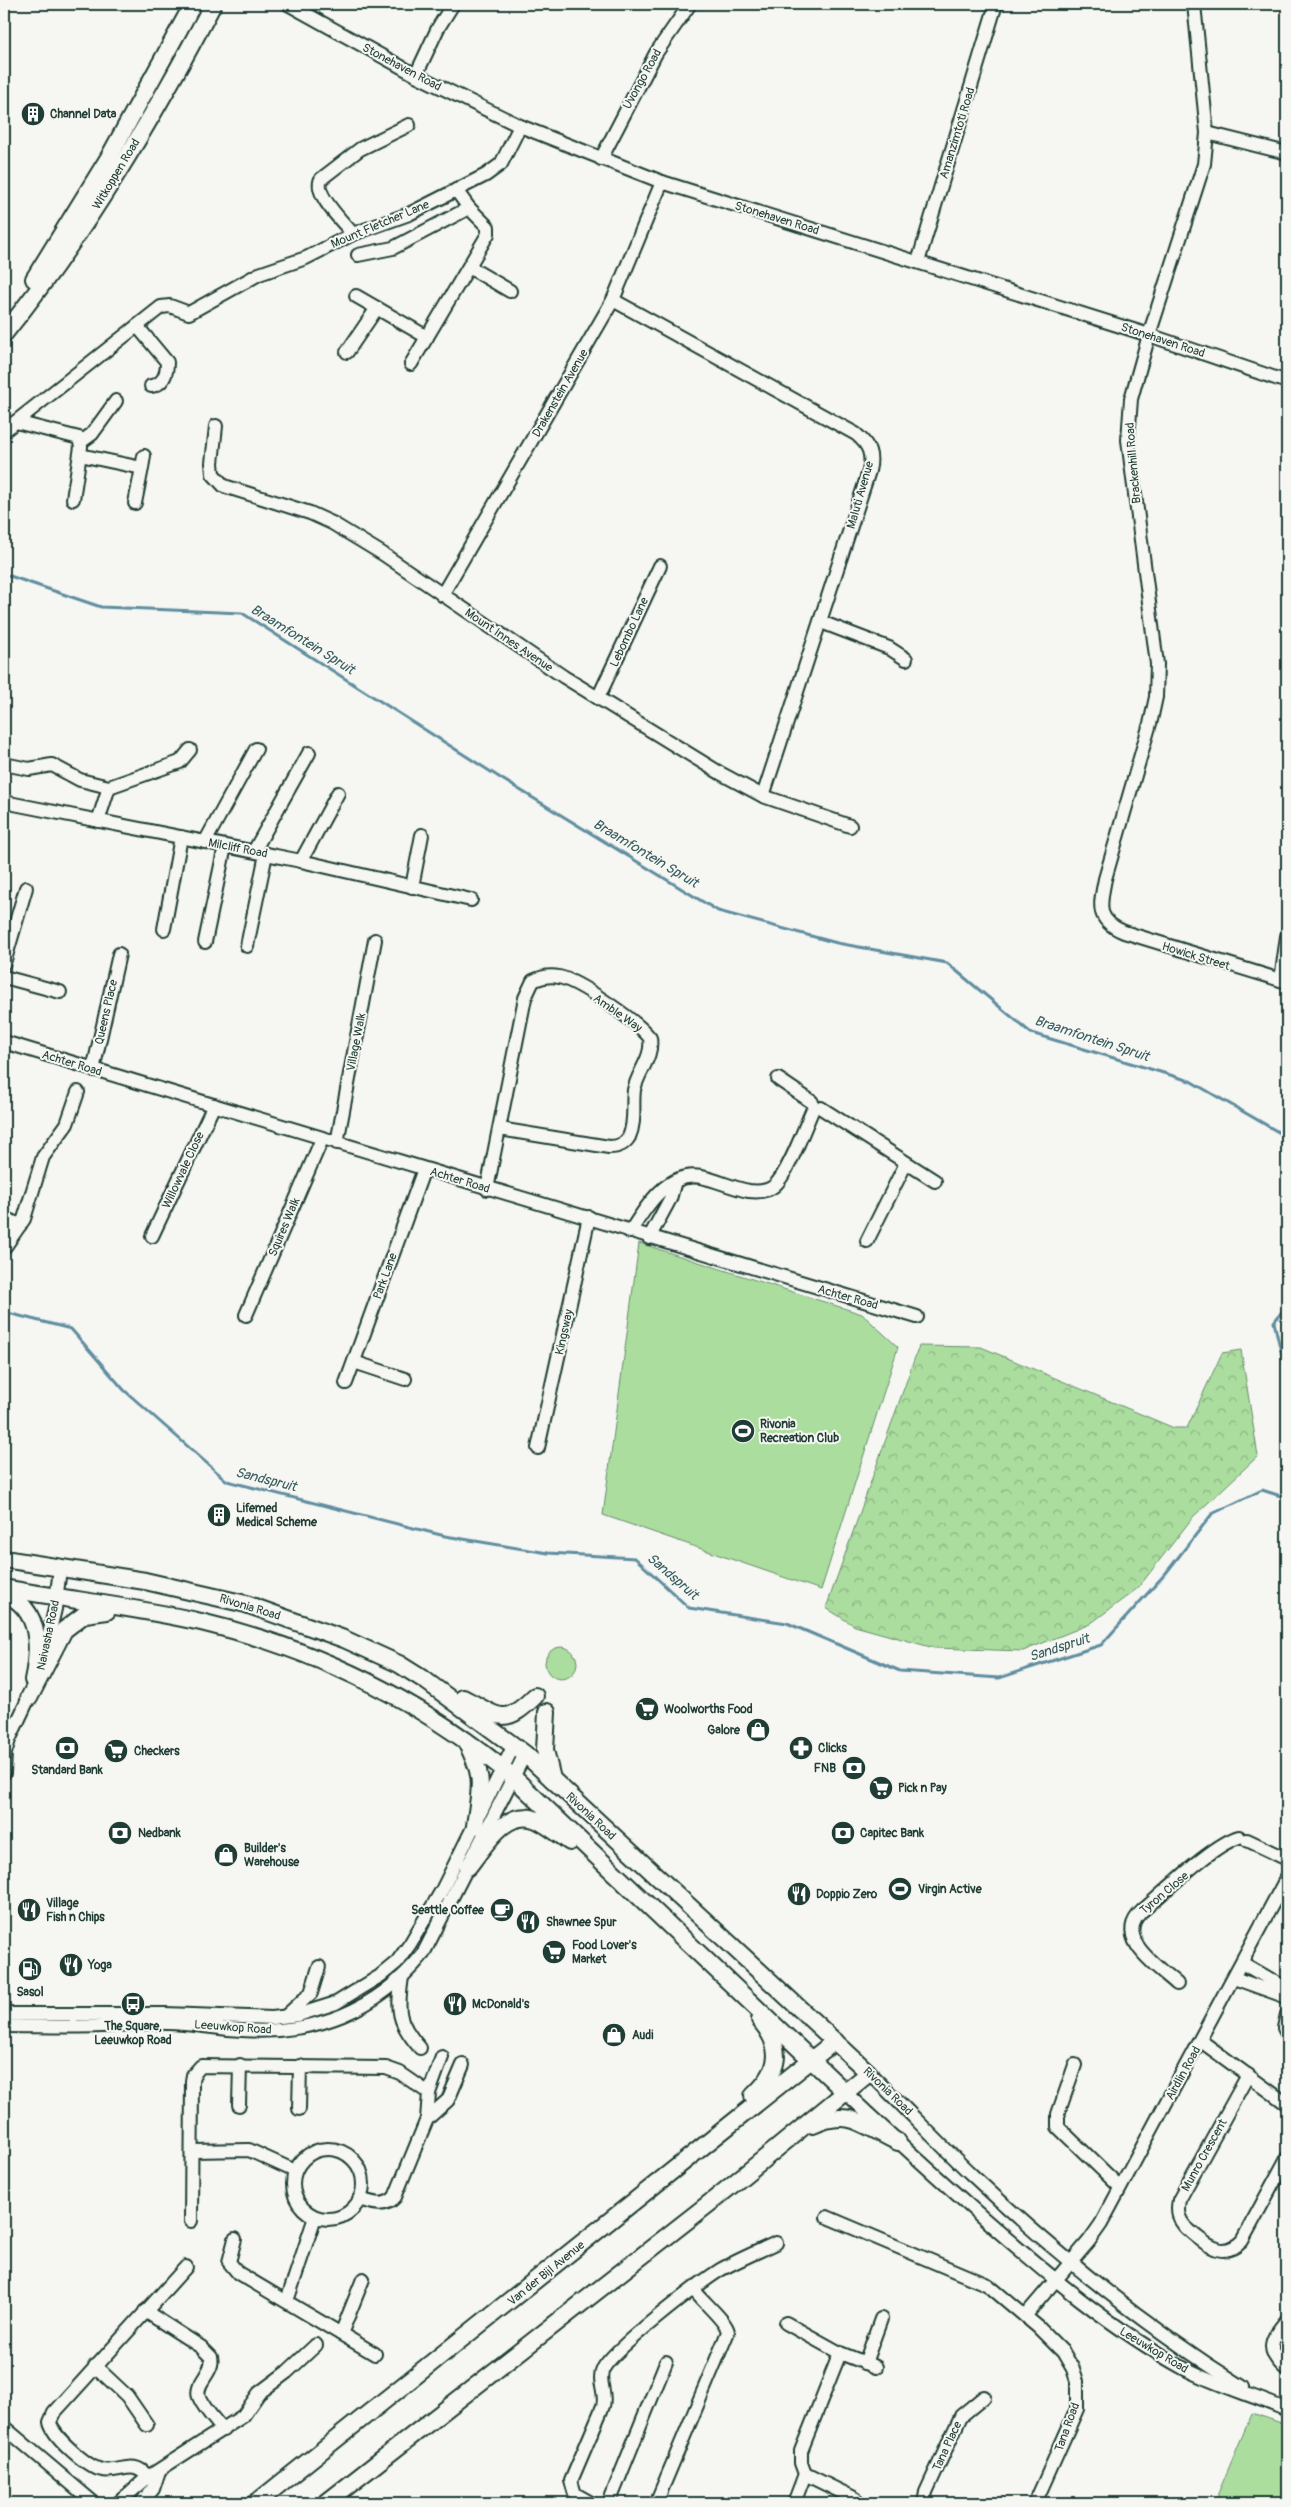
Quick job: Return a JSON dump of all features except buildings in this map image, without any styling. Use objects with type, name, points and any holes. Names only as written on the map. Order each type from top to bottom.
[{"type":"main road","points":[[179,30],[187,4]]},
{"type":"main road","name":"Witkoppen Road","points":[[4,323],[78,211],[193,4]]},
{"type":"main road","name":"Witkoppen Road","points":[[4,334],[88,221],[155,111],[213,4]]},
{"type":"main road","points":[[198,31],[220,4]]},
{"type":"main road","name":"Rivonia Road","points":[[4,1560],[145,1582],[254,1606],[371,1650],[419,1676],[519,1750],[552,1779],[869,2072]]},
{"type":"main road","name":"Rivonia Road","points":[[4,1588],[170,1616],[220,1627],[337,1667],[409,1703],[465,1740],[508,1773],[623,1879],[731,1986],[814,2060],[844,2091]]},
{"type":"main road","points":[[4,1593],[23,1607],[36,1628],[38,1651],[30,1697]]},
{"type":"main road","points":[[30,1697],[42,1676],[58,1639],[64,1630],[77,1619],[93,1612],[103,1611],[170,1616]]},
{"type":"main road","points":[[444,1696],[460,1696],[491,1714],[505,1717],[517,1713],[535,1696]]},
{"type":"main road","points":[[547,1712],[545,1750],[552,1779]]},
{"type":"main road","points":[[465,1740],[474,1757],[481,1780],[475,1826]]},
{"type":"main road","points":[[468,1867],[503,1825],[515,1819],[529,1818],[545,1824],[623,1879]]},
{"type":"main road","points":[[682,2162],[764,2086],[774,2070],[776,2053],[770,2034],[731,1986]]},
{"type":"main road","name":"Van der Bijl Avenue","points":[[256,2503],[565,2259],[682,2162],[814,2060],[835,2041]]},
{"type":"main road","points":[[326,2503],[549,2330],[798,2132],[844,2091],[869,2072]]},
{"type":"main road","points":[[798,2132],[822,2120],[841,2116],[853,2118],[898,2142]]},
{"type":"street","name":"Stonehaven Road","points":[[288,4],[416,75],[520,126],[662,182],[1149,335],[1287,382]]},
{"type":"street","points":[[416,75],[438,28],[453,4]]},
{"type":"street","name":"Uvongo Road","points":[[601,158],[656,53],[690,4]]},
{"type":"street","name":"Amanzimtoti Road","points":[[918,262],[996,4]]},
{"type":"street","name":"Brackenhill Road","points":[[1108,924],[1101,910],[1105,879],[1151,720],[1157,680],[1154,632],[1128,440],[1132,399],[1149,335],[1202,173],[1206,132],[1194,4]]},
{"type":"street","points":[[353,234],[324,199],[319,188],[321,179],[360,149],[409,124]]},
{"type":"street","name":"Mount Fletcher Lane","points":[[137,326],[161,307],[170,306],[186,313],[193,311],[258,274],[306,258],[353,234],[409,214],[456,190],[494,170],[500,164],[520,126]]},
{"type":"street","points":[[1206,132],[1287,152]]},
{"type":"street","name":"Drakenstein Avenue","points":[[442,595],[613,300],[662,182]]},
{"type":"street","points":[[411,364],[488,234],[488,227],[469,208],[456,190]]},
{"type":"street","points":[[358,255],[393,248],[469,208]]},
{"type":"street","points":[[469,267],[510,291]]},
{"type":"street","points":[[356,296],[427,337]]},
{"type":"street","name":"Maluti Avenue","points":[[613,300],[856,434],[866,443],[872,458],[870,471],[763,796]]},
{"type":"street","points":[[348,352],[377,308]]},
{"type":"street","points":[[4,431],[137,326],[167,362],[162,382],[158,386],[151,386]]},
{"type":"street","points":[[81,442],[92,434],[116,401]]},
{"type":"street","points":[[16,422],[76,436],[81,442],[73,499]]},
{"type":"street","name":"Mount Innes Avenue","points":[[216,426],[212,464],[213,474],[224,486],[310,513],[332,523],[377,549],[442,595],[598,698],[720,773],[763,796],[850,826]]},
{"type":"street","points":[[80,455],[143,462],[135,503]]},
{"type":"street","name":"Lebombo Lane","points":[[598,698],[660,566]]},
{"type":"street","points":[[820,622],[889,648],[906,659]]},
{"type":"street","points":[[205,842],[256,749]]},
{"type":"street","points":[[4,764],[28,769],[52,765],[80,780],[109,786],[180,762],[190,750]]},
{"type":"street","points":[[248,946],[260,852],[309,753]]},
{"type":"street","points":[[98,821],[109,786]]},
{"type":"street","points":[[301,860],[338,793]]},
{"type":"street","name":"Milcliff Road","points":[[4,802],[301,860],[471,900]]},
{"type":"street","points":[[412,887],[422,835]]},
{"type":"street","points":[[164,928],[181,837]]},
{"type":"street","points":[[205,942],[225,846]]},
{"type":"street","points":[[4,963],[26,888]]},
{"type":"street","name":"Howick Street","points":[[1108,924],[1124,932],[1178,950],[1284,981]]},
{"type":"street","points":[[1284,981],[1287,936]]},
{"type":"street","name":"Village Walk","points":[[337,1143],[375,940]]},
{"type":"street","name":"Queens Place","points":[[93,1070],[119,954]]},
{"type":"street","name":"Amble Way","points":[[487,1189],[524,998],[533,981],[548,976],[568,980],[635,1023],[650,1038],[650,1053],[635,1088],[632,1128],[626,1141],[621,1145],[609,1147],[500,1129]]},
{"type":"street","points":[[4,977],[60,992]]},
{"type":"street","name":"Achter Road","points":[[4,1042],[487,1189],[589,1217],[648,1238],[917,1317]]},
{"type":"street","points":[[778,1079],[815,1107],[935,1181]]},
{"type":"street","points":[[4,1248],[20,1226],[28,1208],[43,1157],[67,1124],[78,1092]]},
{"type":"street","name":"Willowvale Close","points":[[152,1236],[214,1105]]},
{"type":"street","points":[[630,1232],[652,1199],[675,1181],[696,1176],[754,1192],[769,1190],[776,1185],[785,1171],[815,1107]]},
{"type":"street","name":"Squires Walk","points":[[246,1315],[322,1139]]},
{"type":"street","points":[[867,1241],[906,1164]]},
{"type":"street","name":"Park Lane","points":[[346,1383],[424,1169]]},
{"type":"street","points":[[648,1238],[670,1199],[675,1181]]},
{"type":"street","name":"Kingsway","points":[[538,1448],[589,1217]]},
{"type":"street","points":[[4,1218],[20,1226]]},
{"type":"street","points":[[354,1362],[405,1379]]},
{"type":"street","name":"Naivasha Road","points":[[4,1773],[4,1754],[30,1697],[43,1662],[60,1569]]},
{"type":"street","name":"Leeuwkop Road","points":[[4,2017],[88,2026],[164,2023],[241,2030],[286,2030],[322,2024],[344,2016],[402,1977],[423,1954],[468,1867],[519,1750]]},
{"type":"street","name":"Leeuwkop Road","points":[[4,2017],[284,2017],[336,2003],[363,1988],[397,1962],[430,1913],[475,1826],[508,1773]]},
{"type":"street","points":[[1245,1837],[1287,1852]]},
{"type":"street","points":[[1245,1837],[1287,1859]]},
{"type":"street","name":"Tyron Close","points":[[1177,1984],[1137,1947],[1132,1935],[1134,1921],[1142,1911],[1213,1851],[1226,1842],[1245,1837]]},
{"type":"street","name":"Airdlin Road","points":[[1071,2263],[1101,2224],[1201,2041],[1287,1877]]},
{"type":"street","points":[[1242,1963],[1287,1989]]},
{"type":"street","points":[[284,2017],[311,1994],[319,1967]]},
{"type":"street","points":[[402,1977],[398,2001],[399,2014],[406,2032],[420,2048]]},
{"type":"street","points":[[1234,1978],[1287,1997]]},
{"type":"street","points":[[1287,2014],[1284,2028],[1287,2034]]},
{"type":"street","points":[[1201,2041],[1287,2104]]},
{"type":"street","points":[[359,2199],[381,2204],[391,2201],[395,2197],[427,2119],[429,2093],[442,2057]]},
{"type":"street","points":[[427,2119],[448,2100],[463,2065]]},
{"type":"street","points":[[1075,2065],[1057,2120],[1062,2133],[1120,2187]]},
{"type":"street","points":[[192,2221],[193,2075],[201,2066],[386,2068],[400,2073],[429,2093]]},
{"type":"street","points":[[239,2105],[240,2066]]},
{"type":"street","points":[[299,2109],[300,2066]]},
{"type":"street","name":"Rivonia Road","points":[[869,2072],[971,2174],[1071,2263]]},
{"type":"street","name":"Munro Crescent","points":[[1248,2075],[1179,2200],[1178,2214],[1184,2226],[1210,2248],[1223,2251],[1236,2246],[1242,2241],[1287,2158]]},
{"type":"street","name":"Rivonia Road","points":[[844,2091],[898,2142],[1054,2281]]},
{"type":"street","points":[[331,2149],[342,2152],[351,2158],[360,2172],[362,2188],[359,2199],[345,2214],[326,2219],[316,2217],[307,2212],[296,2198],[293,2180],[295,2171],[301,2161],[310,2154],[331,2149]]},
{"type":"street","points":[[193,2151],[249,2150],[295,2171]]},
{"type":"street","points":[[287,2301],[316,2217]]},
{"type":"street","points":[[827,2217],[981,2282],[994,2290],[1025,2316],[1071,2263]]},
{"type":"street","points":[[235,2239],[229,2257],[231,2265],[238,2272],[375,2354]]},
{"type":"street","points":[[591,2503],[576,2494],[571,2481],[603,2406],[605,2398],[600,2376],[615,2353],[720,2271],[776,2243]]},
{"type":"street","name":"Leeuwkop Road","points":[[1071,2263],[1167,2338],[1264,2400]]},
{"type":"street","points":[[153,2474],[131,2466],[105,2471],[93,2467],[63,2442],[50,2426],[50,2418],[145,2310],[186,2267]]},
{"type":"street","points":[[341,2334],[363,2279]]},
{"type":"street","name":"Leeuwkop Road","points":[[1054,2281],[1118,2328],[1186,2369],[1214,2382],[1287,2410]]},
{"type":"street","points":[[656,2503],[728,2332],[725,2323],[708,2308],[694,2290]]},
{"type":"street","points":[[145,2310],[208,2353],[212,2365],[199,2388],[199,2396],[223,2430]]},
{"type":"street","name":"Tana Road","points":[[1025,2316],[1063,2352],[1073,2369],[1078,2396],[1071,2424],[1035,2503]]},
{"type":"street","points":[[786,2322],[840,2354],[871,2365],[881,2319]]},
{"type":"street","points":[[1287,2320],[1274,2338],[1272,2351],[1273,2356],[1287,2370]]},
{"type":"street","points":[[118,2503],[153,2474],[242,2416],[259,2393],[287,2372],[316,2345]]},
{"type":"street","points":[[840,2354],[801,2451],[801,2463],[806,2474],[856,2499]]},
{"type":"street","points":[[609,2503],[666,2362]]},
{"type":"street","points":[[95,2366],[127,2396],[147,2425]]},
{"type":"street","name":"Tana Place","points":[[924,2503],[926,2492],[955,2427],[967,2410],[984,2397]]},
{"type":"street","points":[[4,2427],[94,2503]]},
{"type":"street","points":[[141,2503],[153,2489],[153,2474]]},
{"type":"street","points":[[794,2503],[806,2474]]},
{"type":"green space","name":"Rivonia Recreation Club","points":[[639,1243],[862,1314],[898,1347],[821,1590],[603,1515]]},
{"type":"green space","points":[[919,1346],[981,1347],[1174,1428],[1187,1428],[1222,1353],[1241,1350],[1258,1456],[1193,1517],[1138,1588],[1090,1624],[1023,1651],[934,1648],[855,1626],[826,1608]]},
{"type":"green space","points":[[561,1647],[567,1648],[572,1652],[576,1657],[576,1669],[572,1674],[567,1678],[561,1679],[555,1678],[550,1674],[546,1669],[545,1663],[546,1657],[550,1652],[555,1648]]},
{"type":"green space","points":[[1252,2413],[1287,2425],[1287,2503],[1214,2503]]},
{"type":"waterway","name":"Braamfontein Spruit","points":[[4,574],[101,607],[242,613],[502,779],[718,911],[837,943],[947,963],[1031,1033],[1190,1081],[1287,1137]]},
{"type":"waterway","name":"Braamfontein Spruit","points":[[1287,1305],[1274,1322],[1287,1377]]},
{"type":"waterway","name":"Sandspruit","points":[[4,1312],[71,1329],[124,1390],[227,1481],[445,1536],[548,1553],[635,1558],[689,1608],[787,1623],[900,1671],[999,1678],[1101,1645],[1166,1573],[1212,1514],[1262,1490],[1287,1498]]},
{"type":"place","name":"Channel Data","points":[[33,114]]},
{"type":"place","name":"Rivonia Recreation Club","points":[[743,1431]]},
{"type":"place","name":"Lifemed Medical Scheme","points":[[219,1515]]},
{"type":"place","name":"Woolworths Food","points":[[647,1709]]},
{"type":"place","name":"Galore","points":[[758,1730]]},
{"type":"place","name":"Standard Bank","points":[[67,1748]]},
{"type":"place","name":"Clicks","points":[[801,1748]]},
{"type":"place","name":"Checkers","points":[[116,1751]]},
{"type":"place","name":"FNB","points":[[854,1768]]},
{"type":"place","name":"Pick n Pay","points":[[881,1788]]},
{"type":"place","name":"Nedbank","points":[[120,1833]]},
{"type":"place","name":"Capitec Bank","points":[[843,1833]]},
{"type":"place","name":"Builder's Warehouse","points":[[226,1855]]},
{"type":"place","name":"Virgin Active","points":[[900,1889]]},
{"type":"place","name":"Doppio Zero","points":[[799,1894]]},
{"type":"place","name":"Village Fish n Chips","points":[[29,1910]]},
{"type":"place","name":"Seattle Coffee","points":[[502,1910]]},
{"type":"place","name":"Shawnee Spur","points":[[528,1922]]},
{"type":"place","name":"Food Lover's Market","points":[[554,1952]]},
{"type":"place","name":"Yoga","points":[[71,1965]]},
{"type":"place","name":"Sasol","points":[[30,1969]]},
{"type":"place","name":"The Square, Leeuwkop Road","points":[[133,2004]]},
{"type":"place","name":"McDonald's","points":[[455,2004]]},
{"type":"place","name":"Audi","points":[[614,2035]]}]
